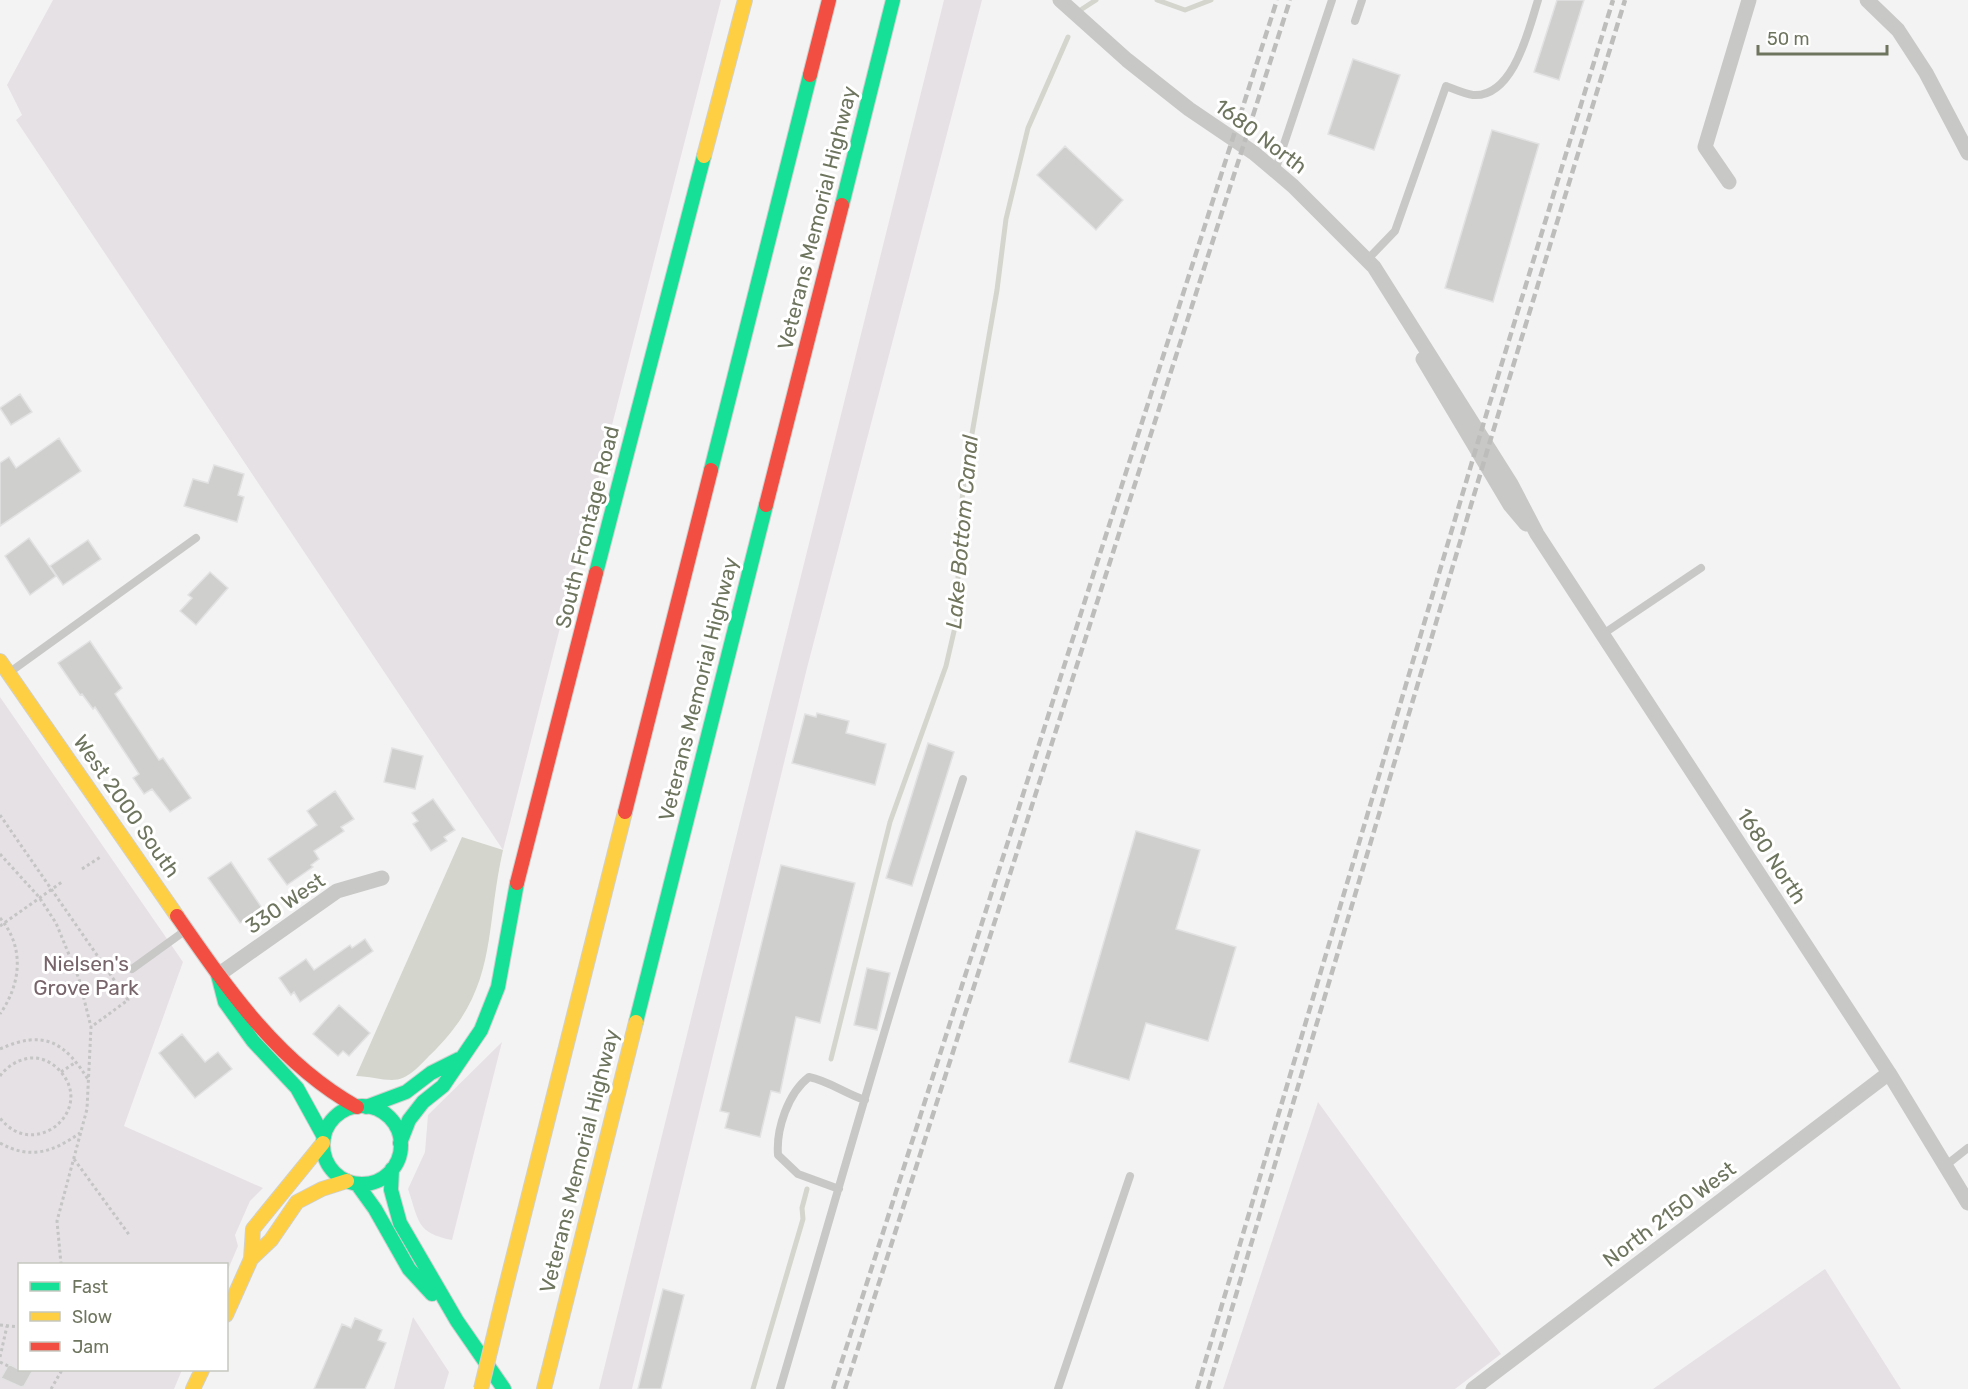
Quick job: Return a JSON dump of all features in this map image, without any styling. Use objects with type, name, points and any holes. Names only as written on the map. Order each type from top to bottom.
[{"type":"main road","name":"South Frontage Road","points":[[400,1143],[409,1120],[423,1102],[443,1086],[459,1059],[481,1030],[498,987],[520,868],[744,0]]},
{"type":"main road","name":"Veterans Memorial Highway","points":[[481,1389],[829,0]]},
{"type":"main road","name":"Veterans Memorial Highway","points":[[544,1389],[893,0]]},
{"type":"main road","name":"West 2000 South","points":[[0,661],[218,975],[237,994],[265,1033],[291,1062],[326,1091],[361,1107]]},
{"type":"main road","name":"West 2000 South","points":[[218,975],[225,1002],[253,1041],[297,1088],[323,1140]]},
{"type":"main road","name":"South Frontage Road","points":[[361,1107],[406,1092],[431,1073],[459,1059]]},
{"type":"main road","points":[[228,1311],[252,1259],[271,1240],[297,1202],[322,1189],[377,1181],[392,1169],[397,1161],[400,1143],[395,1126],[390,1119],[375,1109],[361,1107],[335,1117],[323,1140],[253,1229],[252,1259]]},
{"type":"main road","points":[[323,1140],[328,1166],[352,1183],[375,1209],[409,1269],[457,1321]]},
{"type":"main road","points":[[392,1169],[392,1190],[400,1223],[457,1321],[504,1389]]},
{"type":"main road","points":[[193,1389],[202,1371]]},
{"type":"street","name":"1680 North","points":[[1060,0],[1127,60],[1275,171],[1322,213],[1367,260],[1386,284],[1412,328],[1434,381],[1510,505],[1537,534],[1603,634],[1889,1073],[1968,1203]]},
{"type":"street","points":[[1729,182],[1704,147],[1749,0]]},
{"type":"street","points":[[1867,0],[1898,30],[1926,73],[1968,153]]},
{"type":"street","name":"330 West","points":[[218,975],[337,891],[382,878]]},
{"type":"street","name":"North 2150 West","points":[[1473,1389],[1889,1073]]},
{"type":"lane","points":[[1275,171],[1332,0]]},
{"type":"lane","points":[[1355,21],[1362,0]]},
{"type":"lane","points":[[1367,260],[1395,231],[1446,86],[1474,95],[1494,89],[1517,64],[1538,0]]},
{"type":"lane","points":[[8,673],[196,538]]},
{"type":"lane","points":[[1603,634],[1701,568]]},
{"type":"lane","points":[[780,1389],[889,1022],[914,929],[963,779]]},
{"type":"lane","points":[[132,969],[187,929]]},
{"type":"lane","points":[[839,1189],[791,1169],[778,1155],[777,1142],[793,1093],[809,1077],[820,1079],[847,1094],[865,1100]]},
{"type":"lane","points":[[1945,1166],[1968,1148]]},
{"type":"lane","points":[[1058,1389],[1130,1176]]},
{"type":"path","points":[[0,815],[128,1000],[91,1027]]},
{"type":"path","points":[[0,854],[39,897],[56,923],[68,950],[91,1027],[87,1109],[66,1180],[57,1221],[61,1263]]},
{"type":"path","points":[[82,869],[102,856]]},
{"type":"path","points":[[0,926],[62,882]]},
{"type":"path","points":[[0,918],[16,947],[18,964],[17,980],[11,998],[0,1014]]},
{"type":"path","points":[[0,1049],[25,1039],[50,1041],[66,1051],[90,1083]]},
{"type":"path","points":[[0,1076],[20,1060],[35,1058],[47,1061],[62,1072],[68,1083],[70,1103],[64,1119],[45,1133],[23,1134],[6,1126],[0,1119]]},
{"type":"path","points":[[62,1072],[76,1062]]},
{"type":"path","points":[[0,1143],[13,1150],[29,1154],[57,1148],[80,1133]]},
{"type":"path","points":[[74,1159],[130,1236]]},
{"type":"path","points":[[0,1325],[18,1327]]},
{"type":"path","points":[[0,1357],[7,1326]]},
{"type":"path","points":[[0,1362],[8,1366]]},
{"type":"path","points":[[51,1389],[61,1371]]},
{"type":"green space","points":[[53,0],[721,0],[503,850],[16,120],[22,115],[7,85]]},
{"type":"green space","points":[[944,0],[982,0],[807,668],[632,1389],[599,1389]]},
{"type":"green space","name":"Nielsen's Grove Park","points":[[0,697],[183,962],[124,1126],[263,1188],[250,1201],[235,1235],[238,1246],[228,1270],[228,1263],[18,1263],[18,1371],[182,1371],[174,1389],[0,1389]]},
{"type":"green space","points":[[502,1042],[452,1240],[431,1234],[417,1217],[408,1189],[425,1152],[428,1115]]},
{"type":"green space","points":[[1318,1102],[1501,1354],[1455,1389],[1223,1389]]},
{"type":"green space","points":[[1825,1269],[1901,1389],[1653,1389]]},
{"type":"green space","points":[[413,1317],[449,1372],[444,1389],[394,1389]]},
{"type":"shaded area","points":[[462,837],[503,850],[490,935],[478,984],[467,1008],[451,1032],[413,1072],[403,1078],[392,1080],[356,1076]]},
{"type":"building","points":[[1557,0],[1584,0],[1559,80],[1534,72]]},
{"type":"building","points":[[1353,59],[1400,75],[1374,150],[1328,134]]},
{"type":"building","points":[[1492,130],[1539,144],[1493,302],[1445,288]]},
{"type":"building","points":[[1065,146],[1123,200],[1096,230],[1037,175]]},
{"type":"building","points":[[20,394],[32,412],[11,425],[0,408]]},
{"type":"building","points":[[59,438],[81,471],[0,526],[0,463],[9,457],[16,468]]},
{"type":"building","points":[[214,465],[244,474],[238,495],[244,497],[237,522],[184,506],[193,479],[208,483]]},
{"type":"building","points":[[29,538],[56,576],[30,595],[5,556]]},
{"type":"building","points":[[88,540],[101,559],[63,585],[50,566]]},
{"type":"building","points":[[210,572],[228,588],[196,625],[180,611],[192,598],[188,595]]},
{"type":"building","points":[[90,641],[122,688],[115,694],[159,760],[163,758],[191,798],[170,812],[152,789],[144,794],[133,778],[139,774],[95,707],[93,709],[82,694],[80,695],[58,663]]},
{"type":"building","points":[[817,713],[849,721],[846,733],[886,744],[875,785],[792,763],[805,714],[816,717]]},
{"type":"building","points":[[928,743],[954,752],[912,886],[886,878]]},
{"type":"building","points":[[392,748],[423,756],[415,789],[384,782]]},
{"type":"building","points":[[335,791],[354,819],[341,827],[344,831],[314,851],[319,859],[311,865],[313,867],[287,885],[268,859],[317,825],[307,811]]},
{"type":"building","points":[[433,799],[455,830],[444,837],[447,841],[431,851],[413,824],[418,821],[412,813]]},
{"type":"building","points":[[1136,831],[1200,850],[1176,929],[1236,947],[1208,1041],[1146,1023],[1129,1080],[1069,1062]]},
{"type":"building","points":[[231,862],[262,908],[240,923],[208,878]]},
{"type":"building","points":[[781,865],[855,883],[820,1023],[796,1017],[780,1093],[771,1091],[760,1137],[725,1128],[729,1113],[720,1111]]},
{"type":"building","points":[[365,939],[373,951],[300,1002],[294,992],[291,995],[279,978],[306,959],[314,970],[350,945],[352,948]]},
{"type":"building","points":[[867,968],[890,973],[877,1030],[854,1025]]},
{"type":"building","points":[[339,1005],[370,1033],[349,1056],[343,1051],[338,1056],[313,1034]]},
{"type":"building","points":[[182,1034],[205,1062],[218,1052],[232,1069],[195,1098],[159,1053]]},
{"type":"building","points":[[663,1289],[684,1295],[661,1389],[638,1389]]},
{"type":"building","points":[[355,1318],[382,1330],[378,1340],[386,1343],[365,1389],[314,1389],[342,1324],[351,1328]]},
{"type":"building","points":[[9,1364],[18,1371],[32,1371],[24,1386],[21,1387],[1,1378]]},
{"type":"waterway","name":"Lake Bottom Canal","points":[[1082,9],[1096,0]]},
{"type":"waterway","name":"Lake Bottom Canal","points":[[1157,0],[1185,10],[1211,0]]},
{"type":"waterway","name":"Lake Bottom Canal","points":[[831,1059],[890,822],[946,666],[958,614],[958,534],[965,474],[997,290],[1006,219],[1028,128],[1068,37]]},
{"type":"waterway","name":"Lake Bottom Canal","points":[[753,1389],[803,1219],[802,1208],[807,1189]]},
{"type":"railway","points":[[833,1389],[1277,0]]},
{"type":"railway","points":[[845,1389],[1290,0]]},
{"type":"railway","points":[[1197,1389],[1480,435],[1613,0]]},
{"type":"railway","points":[[1208,1389],[1488,448],[1625,0]]},
{"type":"traffic: fast","points":[[842,205],[893,0]]},
{"type":"traffic: fast","points":[[711,470],[810,75]]},
{"type":"traffic: fast","points":[[596,573],[704,156]]},
{"type":"traffic: fast","points":[[636,1022],[766,505]]},
{"type":"traffic: fast","points":[[400,1143],[409,1120],[423,1102],[443,1086],[481,1030],[498,987],[517,883]]},
{"type":"traffic: fast","points":[[218,975],[225,1002],[253,1041],[297,1088],[324,1137]]},
{"type":"traffic: fast","points":[[366,1107],[406,1092],[431,1073],[459,1059]]},
{"type":"traffic: fast","points":[[362,1106],[377,1109],[389,1118],[398,1130],[401,1145],[398,1160],[389,1172],[377,1181],[362,1184],[347,1181],[335,1172],[326,1160],[323,1145],[326,1130],[335,1118],[347,1109],[362,1106]]},
{"type":"traffic: fast","points":[[392,1169],[391,1190],[400,1223],[457,1321],[504,1389]]},
{"type":"traffic: fast","points":[[357,1184],[375,1209],[409,1269],[432,1294]]},
{"type":"traffic: slow","points":[[704,156],[745,0]]},
{"type":"traffic: slow","points":[[0,661],[177,916]]},
{"type":"traffic: slow","points":[[504,1294],[625,812]]},
{"type":"traffic: slow","points":[[544,1389],[636,1022]]},
{"type":"traffic: slow","points":[[251,1259],[253,1229],[323,1143]]},
{"type":"traffic: slow","points":[[228,1311],[251,1259],[271,1240],[297,1202],[322,1189],[347,1181]]},
{"type":"traffic: slow","points":[[481,1389],[504,1294]]},
{"type":"traffic: slow","points":[[193,1389],[202,1371]]},
{"type":"traffic: jam","points":[[810,75],[829,0]]},
{"type":"traffic: jam","points":[[766,505],[842,205]]},
{"type":"traffic: jam","points":[[625,812],[711,470]]},
{"type":"traffic: jam","points":[[517,883],[596,573]]},
{"type":"traffic: jam","points":[[177,916],[215,970],[256,1022],[303,1069],[357,1107]]}]
